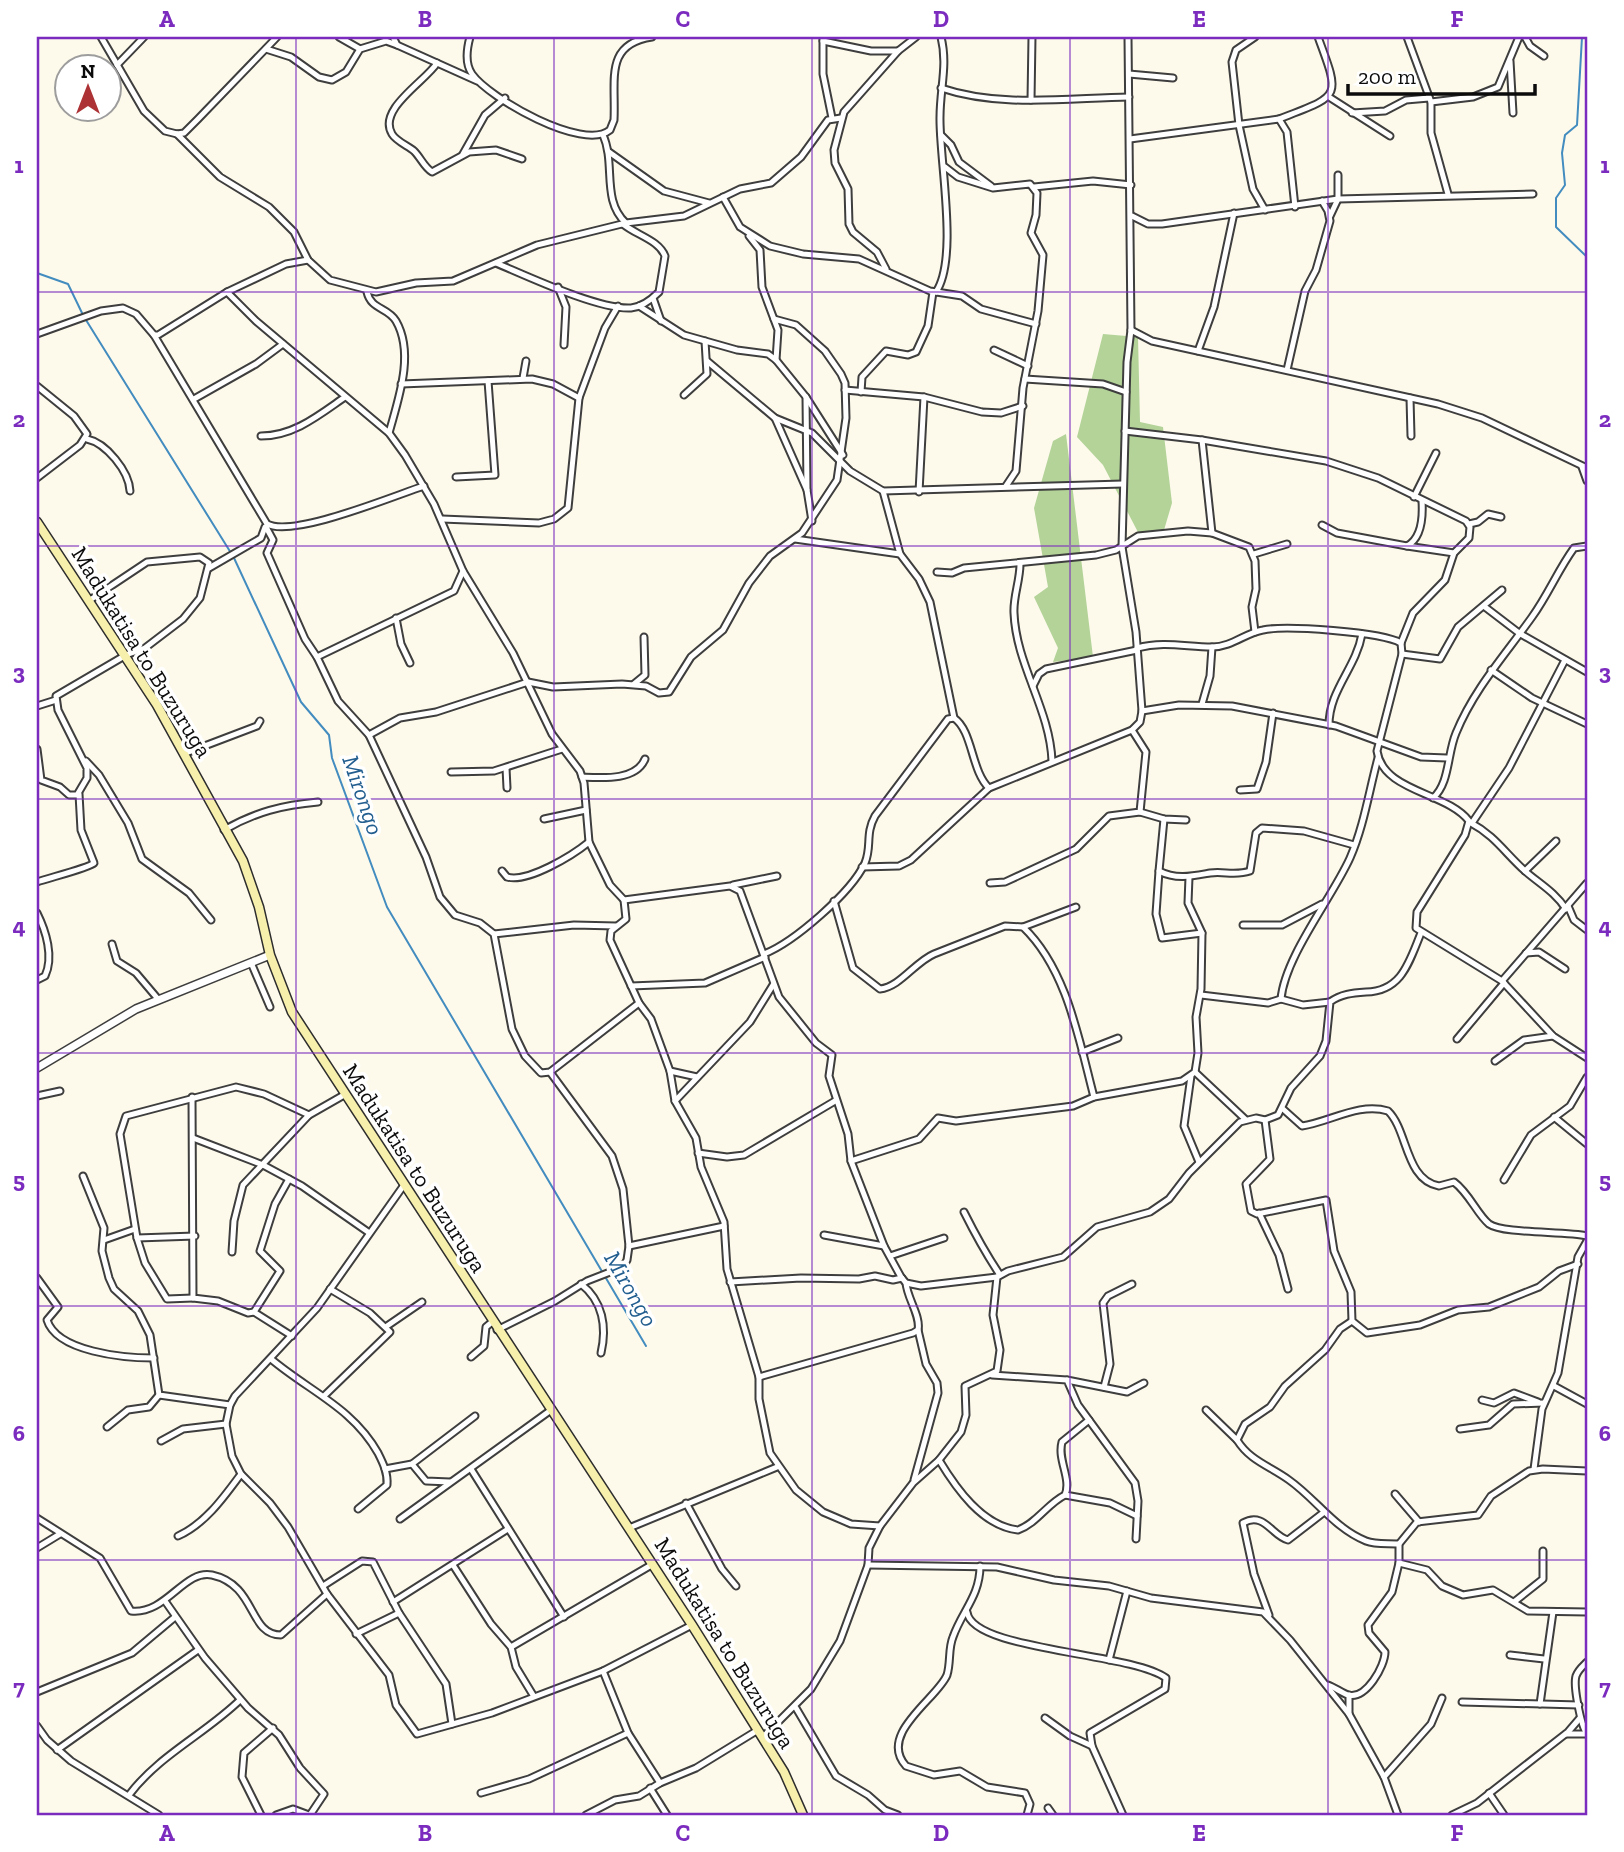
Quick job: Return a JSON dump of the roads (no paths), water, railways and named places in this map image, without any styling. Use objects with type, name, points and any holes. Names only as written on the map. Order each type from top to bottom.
[{"type":"main road","name":"Madukatisa to Buzuruga","points":[[37,522],[126,655],[186,753],[224,830],[243,861],[252,884],[270,955],[292,1012],[692,1625],[761,1734],[803,1815]]},
{"type":"street","points":[[122,60],[144,37]]},
{"type":"street","points":[[177,134],[184,132],[198,119],[278,37]]},
{"type":"street","points":[[339,37],[360,49]]},
{"type":"street","points":[[393,37],[397,45]]},
{"type":"street","points":[[470,37],[469,68],[480,82]]},
{"type":"street","points":[[266,49],[291,57],[319,77],[332,80],[346,72],[360,49],[386,41],[480,82],[546,124],[581,136],[603,135],[610,130],[614,120],[620,53],[628,42],[652,37]]},
{"type":"street","points":[[834,43],[839,37]]},
{"type":"street","points":[[886,269],[877,252],[853,232],[849,224],[848,189],[834,155],[841,118],[898,51],[916,37]]},
{"type":"street","points":[[861,392],[862,377],[886,351],[908,355],[916,352],[928,326],[934,292],[942,277],[946,246],[941,88],[946,67],[941,37]]},
{"type":"street","points":[[1031,100],[1032,37]]},
{"type":"street","points":[[862,867],[900,866],[911,860],[989,788],[1132,730],[1140,722],[1142,711],[1137,649],[1122,547],[1126,392],[1131,330],[1132,216],[1128,37]]},
{"type":"street","points":[[1255,37],[1236,50],[1231,62],[1238,125],[1255,196],[1265,210]]},
{"type":"street","points":[[1130,139],[1279,119],[1329,97],[1334,82],[1318,37]]},
{"type":"street","points":[[1406,37],[1430,100],[1431,133],[1448,194]]},
{"type":"street","points":[[1352,113],[1385,111],[1406,100],[1430,100],[1490,92],[1503,79],[1519,37]]},
{"type":"street","points":[[1525,37],[1530,46],[1545,56]]},
{"type":"street","points":[[832,118],[823,74],[823,39],[871,51],[898,51]]},
{"type":"street","points":[[1510,55],[1513,113]]},
{"type":"street","points":[[437,63],[427,79],[395,107],[391,132],[432,172],[463,154],[496,150],[522,159]]},
{"type":"street","points":[[122,74],[144,111],[166,131],[177,134],[220,177],[270,207],[294,232],[308,260],[330,280],[367,292],[416,283],[453,281],[537,245],[625,223],[684,216],[723,197],[779,179],[801,157],[832,118]]},
{"type":"street","points":[[1129,74],[1173,78]]},
{"type":"street","points":[[941,88],[962,95],[1031,100],[1129,97]]},
{"type":"street","points":[[1329,97],[1390,136]]},
{"type":"street","points":[[463,154],[485,115],[505,98]]},
{"type":"street","points":[[832,118],[841,118]]},
{"type":"street","points":[[1279,119],[1287,132],[1295,206]]},
{"type":"street","points":[[496,262],[558,287],[618,306],[639,306],[653,298],[663,283],[666,264],[663,251],[618,215],[613,204],[609,152],[603,135]]},
{"type":"street","points":[[941,135],[951,145],[959,162],[993,188]]},
{"type":"street","points":[[609,152],[656,187],[709,203]]},
{"type":"street","points":[[945,167],[958,177],[993,188],[1093,181],[1131,185]]},
{"type":"street","points":[[1287,370],[1305,291],[1316,270],[1330,215],[1338,199],[1338,175]]},
{"type":"street","points":[[1006,486],[1016,471],[1016,445],[1036,324],[1043,254],[1031,233],[1038,204],[1034,187]]},
{"type":"street","points":[[1132,216],[1148,224],[1161,224],[1338,199],[1448,194],[1533,194]]},
{"type":"street","points":[[723,197],[737,223],[760,250],[762,287],[779,339],[776,360]]},
{"type":"street","points":[[1322,201],[1330,215]]},
{"type":"street","points":[[1198,351],[1214,307],[1234,213]]},
{"type":"street","points":[[747,233],[788,251],[859,260],[886,269],[904,281],[934,292],[962,296],[981,309],[1036,324]]},
{"type":"street","points":[[154,335],[163,333],[227,292],[286,264],[308,260]]},
{"type":"street","points":[[558,287],[566,312],[564,345]]},
{"type":"street","points":[[227,292],[283,344],[389,433],[442,519],[463,571],[528,682],[542,716],[582,777],[589,842],[610,885],[624,900],[626,919],[611,931],[610,940],[639,1003],[651,1018],[670,1071],[675,1101],[693,1132],[724,1226],[730,1282],[759,1377],[764,1432],[777,1467],[796,1490],[824,1513],[851,1524],[880,1526]]},
{"type":"street","points":[[367,292],[372,304],[397,323],[403,341],[401,384],[389,433]]},
{"type":"street","points":[[653,298],[661,321]]},
{"type":"street","points":[[442,519],[539,523],[562,514],[571,501],[570,463],[579,398],[605,328],[618,306]]},
{"type":"street","points":[[639,306],[684,335],[737,350],[757,351],[776,360],[806,397],[843,455]]},
{"type":"street","points":[[37,334],[113,309],[129,310],[154,335],[266,526],[273,540],[267,552],[304,639],[317,657],[340,706],[369,735],[426,857],[443,902],[454,915],[480,923],[494,934],[512,1029],[533,1066],[541,1073],[550,1072],[639,1003]]},
{"type":"street","points":[[369,735],[400,718],[436,712],[528,682],[553,687],[632,685],[646,686],[662,694],[669,692],[691,657],[726,627],[749,583],[771,556],[795,539],[812,521],[833,490],[841,463],[845,390],[836,364],[796,325],[774,319]]},
{"type":"street","points":[[1131,330],[1152,341],[1410,398],[1482,418],[1584,467],[1587,481]]},
{"type":"street","points":[[684,395],[707,374],[705,341]]},
{"type":"street","points":[[194,400],[256,364],[283,344]]},
{"type":"street","points":[[994,350],[1028,366]]},
{"type":"street","points":[[523,378],[526,361]]},
{"type":"street","points":[[707,361],[775,418],[817,437],[841,463],[873,487],[883,491],[1123,484]]},
{"type":"street","points":[[401,384],[523,378],[553,384],[579,398]]},
{"type":"street","points":[[1025,379],[1103,384],[1126,392]]},
{"type":"street","points":[[456,477],[495,475],[488,381]]},
{"type":"street","points":[[37,386],[74,416],[85,429],[87,439]]},
{"type":"street","points":[[845,390],[924,397],[982,412],[1001,413],[1023,406]]},
{"type":"street","points":[[261,436],[275,436],[296,429],[345,397]]},
{"type":"street","points":[[806,397],[807,490],[812,521]]},
{"type":"street","points":[[919,492],[924,397]]},
{"type":"street","points":[[1410,398],[1411,436]]},
{"type":"street","points":[[775,418],[807,490]]},
{"type":"street","points":[[1125,431],[1202,440],[1326,461],[1378,478],[1422,501],[1459,516],[1469,524]]},
{"type":"street","points":[[37,478],[87,439]]},
{"type":"street","points":[[87,439],[99,444],[119,464],[125,472],[130,491]]},
{"type":"street","points":[[1202,440],[1212,533]]},
{"type":"street","points":[[1414,497],[1436,453]]},
{"type":"street","points":[[266,526],[277,528],[323,521],[424,486]]},
{"type":"street","points":[[883,491],[900,554],[919,579],[930,602],[954,718],[962,726],[978,771],[989,788]]},
{"type":"street","points":[[1407,546],[1412,543],[1420,529],[1422,501]]},
{"type":"street","points":[[1469,524],[1478,522],[1488,514],[1501,517]]},
{"type":"street","points":[[1281,999],[1284,982],[1322,904],[1345,869],[1354,845],[1378,758],[1379,743],[1402,654],[1401,643],[1413,613],[1448,577],[1454,553],[1469,538],[1469,524]]},
{"type":"street","points":[[1322,525],[1337,533],[1454,553]]},
{"type":"street","points":[[37,882],[78,867],[89,867],[94,863],[81,830],[79,793],[87,778],[84,759],[56,700],[58,693],[126,655],[145,649],[183,619],[197,604],[202,580],[209,568],[261,538],[266,526]]},
{"type":"street","points":[[937,572],[952,573],[964,568],[1096,555],[1122,547],[1138,536],[1188,531],[1212,533],[1249,547],[1254,554],[1256,589],[1252,607],[1255,632]]},
{"type":"street","points":[[795,539],[900,554]]},
{"type":"street","points":[[1254,554],[1287,544]]},
{"type":"street","points":[[1433,798],[1439,792],[1446,776],[1447,758],[1461,721],[1491,670],[1534,615],[1574,548],[1587,546]]},
{"type":"street","points":[[90,600],[151,561],[205,558],[209,568]]},
{"type":"street","points":[[1020,564],[1014,611],[1033,686],[1045,716],[1052,761]]},
{"type":"street","points":[[317,657],[454,591],[459,587],[463,571]]},
{"type":"street","points":[[1402,654],[1440,659],[1458,627],[1502,590]]},
{"type":"street","points":[[1485,607],[1518,633],[1587,672]]},
{"type":"street","points":[[396,618],[401,644],[410,663]]},
{"type":"street","points":[[1033,686],[1039,674],[1046,669],[1163,643],[1212,647],[1236,643],[1255,632],[1294,626],[1385,635],[1401,643]]},
{"type":"street","points":[[1329,725],[1331,704],[1357,657],[1362,634]]},
{"type":"street","points":[[632,685],[645,675],[645,636]]},
{"type":"street","points":[[1202,704],[1210,676],[1212,647]]},
{"type":"street","points":[[1565,660],[1509,768],[1470,822],[1465,835],[1416,912],[1414,924],[1421,933],[1503,982],[1553,1036],[1587,1058]]},
{"type":"street","points":[[1491,670],[1542,702],[1587,724]]},
{"type":"street","points":[[37,706],[56,700]]},
{"type":"street","points":[[1142,711],[1202,704],[1273,713],[1329,725],[1420,757],[1447,758]]},
{"type":"street","points":[[1240,790],[1257,789],[1266,762],[1273,713]]},
{"type":"street","points":[[631,986],[705,983],[765,956],[787,942],[834,901],[862,867],[867,856],[867,833],[875,816],[948,719],[954,718]]},
{"type":"street","points":[[186,753],[257,726],[260,720]]},
{"type":"street","points":[[1132,730],[1146,752],[1140,812]]},
{"type":"street","points":[[37,749],[41,780],[60,787],[69,795],[79,793]]},
{"type":"street","points":[[451,772],[486,773],[562,749]]},
{"type":"street","points":[[1378,758],[1395,778],[1433,798],[1495,839],[1525,872],[1551,891],[1567,907],[1574,920],[1587,930]]},
{"type":"street","points":[[84,759],[99,775],[128,822],[142,859],[189,893],[211,920]]},
{"type":"street","points":[[582,777],[624,775],[639,769],[645,759]]},
{"type":"street","points":[[506,768],[507,788]]},
{"type":"street","points":[[224,830],[262,811],[293,803],[317,802]]},
{"type":"street","points":[[544,819],[586,810]]},
{"type":"street","points":[[990,883],[1005,882],[1076,849],[1109,816],[1140,812],[1164,819],[1186,820]]},
{"type":"street","points":[[1164,819],[1156,914],[1162,938],[1202,933]]},
{"type":"street","points":[[1159,871],[1189,877],[1214,873],[1230,876],[1250,871],[1255,833],[1262,828],[1304,831],[1354,845]]},
{"type":"street","points":[[1525,872],[1556,841]]},
{"type":"street","points":[[502,871],[507,877],[521,878],[572,855],[589,842]]},
{"type":"street","points":[[624,900],[730,886],[777,876]]},
{"type":"street","points":[[1189,877],[1188,903],[1202,933],[1200,995],[1196,1010],[1198,1053],[1184,1126],[1199,1162]]},
{"type":"street","points":[[1457,1039],[1587,883]]},
{"type":"street","points":[[730,886],[740,891],[773,985],[816,1043],[830,1052],[829,1076],[848,1134],[851,1161],[884,1246],[904,1280],[909,1302],[919,1323],[918,1330],[926,1364],[937,1383],[938,1393],[913,1483]]},
{"type":"street","points":[[834,901],[853,968],[880,989],[890,986],[924,958],[1005,926],[1023,927],[1076,907]]},
{"type":"street","points":[[1243,925],[1282,925],[1322,904]]},
{"type":"street","points":[[37,912],[46,934],[49,964],[45,976],[37,979]]},
{"type":"street","points":[[494,934],[574,925],[618,926]]},
{"type":"street","points":[[1023,927],[1056,974],[1094,1097]]},
{"type":"street","points":[[1200,995],[1268,1003],[1281,999],[1303,1005],[1330,1002],[1344,995],[1378,992],[1391,986],[1404,972],[1421,933]]},
{"type":"street","points":[[112,944],[117,961],[136,973],[158,999]]},
{"type":"street","points":[[1526,953],[1539,952],[1565,969]]},
{"type":"street","points":[[37,1068],[158,999],[252,965],[270,955]]},
{"type":"street","points":[[252,965],[270,1007]]},
{"type":"street","points":[[675,1101],[750,1022],[773,985]]},
{"type":"street","points":[[1193,1074],[1245,1119],[1265,1120],[1274,1117],[1283,1109],[1291,1088],[1320,1056],[1326,1041],[1330,1002]]},
{"type":"street","points":[[1495,1061],[1524,1040],[1553,1036]]},
{"type":"street","points":[[1082,1052],[1118,1038]]},
{"type":"street","points":[[670,1071],[697,1077]]},
{"type":"street","points":[[471,1357],[484,1346],[486,1327],[495,1326],[555,1301],[581,1283],[623,1267],[629,1246],[623,1189],[612,1156],[550,1072]]},
{"type":"street","points":[[851,1161],[911,1144],[938,1118],[956,1121],[1073,1106],[1094,1097],[1159,1086],[1193,1074]]},
{"type":"street","points":[[1504,1180],[1531,1135],[1570,1105],[1587,1077]]},
{"type":"street","points":[[292,1336],[254,1312],[248,1313],[218,1301],[167,1299],[145,1263],[137,1238],[120,1134],[121,1122],[126,1116],[236,1087],[264,1094],[309,1115]]},
{"type":"street","points":[[37,1096],[60,1091]]},
{"type":"street","points":[[232,1252],[234,1221],[243,1185],[309,1115],[344,1095]]},
{"type":"street","points":[[192,1097],[195,1236],[193,1298]]},
{"type":"street","points":[[698,1153],[727,1157],[744,1155],[835,1101]]},
{"type":"street","points":[[1283,1109],[1303,1126],[1362,1110],[1388,1111],[1401,1129],[1405,1148],[1429,1184],[1438,1186],[1449,1181],[1458,1184],[1493,1226],[1587,1238],[1581,1248],[1554,1386],[1541,1403],[1534,1469]]},
{"type":"street","points":[[1554,1118],[1587,1144]]},
{"type":"street","points":[[730,1282],[859,1279],[875,1276],[904,1280],[921,1286],[998,1276],[1063,1256],[1097,1227],[1150,1212],[1169,1199],[1199,1162],[1245,1119]]},
{"type":"street","points":[[1265,1120],[1270,1159],[1246,1184],[1251,1210],[1259,1213],[1326,1200],[1334,1251],[1351,1292],[1352,1321],[1367,1333],[1420,1325],[1458,1310],[1496,1304],[1539,1287],[1559,1270],[1578,1264]]},
{"type":"street","points":[[193,1138],[263,1165],[369,1232]]},
{"type":"street","points":[[83,1176],[104,1228],[102,1251],[109,1278],[114,1289],[138,1311],[149,1335],[159,1395],[149,1407],[128,1409],[107,1427]]},
{"type":"street","points":[[254,1312],[280,1271],[260,1251],[275,1205],[289,1179]]},
{"type":"street","points":[[404,1185],[330,1289],[292,1336],[242,1387],[230,1405],[226,1424],[232,1456],[241,1474],[270,1503],[288,1527],[327,1594],[389,1675],[396,1705],[413,1732],[423,1734],[515,1705],[533,1695],[603,1671],[692,1625]]},
{"type":"street","points":[[964,1212],[971,1232],[989,1253],[998,1276],[993,1315],[1000,1350],[999,1363],[992,1375]]},
{"type":"street","points":[[1259,1213],[1279,1255],[1288,1289]]},
{"type":"street","points":[[629,1246],[724,1226]]},
{"type":"street","points":[[104,1240],[135,1229]]},
{"type":"street","points":[[137,1238],[195,1236]]},
{"type":"street","points":[[824,1236],[884,1246]]},
{"type":"street","points":[[890,1256],[944,1238]]},
{"type":"street","points":[[37,1279],[58,1307],[47,1320],[54,1335],[86,1349],[154,1358]]},
{"type":"street","points":[[581,1283],[594,1296],[602,1317],[605,1331],[601,1353]]},
{"type":"street","points":[[1104,1387],[1110,1364],[1102,1303],[1108,1296],[1132,1284]]},
{"type":"street","points":[[324,1396],[389,1334],[387,1326],[330,1289]]},
{"type":"street","points":[[387,1326],[422,1302]]},
{"type":"street","points":[[1237,1440],[1245,1424],[1270,1408],[1285,1387],[1325,1350],[1340,1329],[1352,1321]]},
{"type":"street","points":[[759,1377],[918,1330]]},
{"type":"street","points":[[271,1359],[290,1375],[324,1396],[364,1430],[388,1479],[385,1489],[358,1509]]},
{"type":"street","points":[[586,1815],[615,1800],[639,1796],[660,1783],[695,1768],[761,1734],[796,1708],[844,1635],[868,1565],[869,1548],[880,1526],[913,1483],[939,1460],[954,1442],[965,1422],[965,1386],[992,1375],[1067,1380],[1127,1392],[1144,1383]]},
{"type":"street","points":[[1067,1380],[1089,1420],[1135,1483],[1136,1539]]},
{"type":"street","points":[[1554,1386],[1587,1404]]},
{"type":"street","points":[[1482,1400],[1494,1403],[1514,1393],[1541,1403]]},
{"type":"street","points":[[159,1395],[230,1405]]},
{"type":"street","points":[[1460,1429],[1489,1425],[1513,1404],[1541,1403]]},
{"type":"street","points":[[400,1519],[551,1410]]},
{"type":"street","points":[[1206,1410],[1254,1460],[1302,1490],[1323,1513],[1369,1543],[1399,1544]]},
{"type":"street","points":[[385,1469],[412,1464],[475,1416]]},
{"type":"street","points":[[939,1460],[962,1497],[1011,1529],[1027,1526],[1065,1495],[1068,1488],[1060,1454],[1062,1442],[1089,1420]]},
{"type":"street","points":[[161,1441],[183,1429],[226,1424]]},
{"type":"street","points":[[412,1464],[426,1481],[452,1482]]},
{"type":"street","points":[[629,1528],[777,1467]]},
{"type":"street","points":[[471,1469],[564,1617]]},
{"type":"street","points":[[1349,1695],[1369,1686],[1384,1660],[1385,1652],[1369,1633],[1368,1625],[1375,1612],[1390,1597],[1399,1563],[1399,1544],[1419,1522],[1478,1515],[1491,1496],[1534,1469],[1587,1471]]},
{"type":"street","points":[[178,1536],[188,1531],[223,1499],[241,1474]]},
{"type":"street","points":[[1395,1494],[1419,1522]]},
{"type":"street","points":[[1065,1495],[1110,1503],[1137,1516]]},
{"type":"street","points":[[687,1503],[722,1569],[736,1586]]},
{"type":"street","points":[[1323,1513],[1288,1540],[1262,1521],[1243,1523],[1254,1574],[1269,1615],[1349,1714],[1384,1777],[1398,1815]]},
{"type":"street","points":[[37,1518],[100,1558],[131,1611],[153,1608],[192,1579],[212,1575],[237,1586],[262,1627],[271,1634],[281,1636],[327,1594]]},
{"type":"street","points":[[393,1602],[508,1529]]},
{"type":"street","points":[[37,1549],[60,1534]]},
{"type":"street","points":[[1514,1602],[1543,1579],[1543,1551]]},
{"type":"street","points":[[323,1586],[369,1559],[376,1565],[399,1613],[446,1684],[452,1724]]},
{"type":"street","points":[[1399,1563],[1427,1570],[1454,1592],[1471,1595],[1493,1590],[1528,1611],[1587,1612]]},
{"type":"street","points":[[511,1647],[653,1564]]},
{"type":"street","points":[[453,1565],[491,1624],[511,1647],[516,1667],[533,1695]]},
{"type":"street","points":[[868,1565],[997,1567],[1054,1580],[1109,1586],[1152,1598],[1248,1609],[1269,1615]]},
{"type":"street","points":[[980,1566],[978,1588],[952,1638],[947,1675],[938,1690],[916,1711],[901,1737],[900,1754],[906,1766],[923,1773],[960,1771],[987,1787],[1025,1793],[1030,1804],[1027,1815]]},
{"type":"street","points":[[1109,1660],[1127,1591]]},
{"type":"street","points":[[165,1601],[198,1650],[240,1700],[273,1728],[300,1768],[324,1794],[309,1815],[293,1809],[276,1815]]},
{"type":"street","points":[[967,1612],[969,1622],[976,1628],[1021,1645],[1054,1647],[1157,1673],[1166,1678],[1168,1684],[1165,1689],[1092,1729],[1092,1746],[1120,1814]]},
{"type":"street","points":[[1540,1704],[1544,1659],[1553,1612]]},
{"type":"street","points":[[356,1634],[399,1613]]},
{"type":"street","points":[[37,1692],[132,1653],[175,1617]]},
{"type":"street","points":[[57,1750],[198,1650]]},
{"type":"street","points":[[1510,1655],[1544,1659]]},
{"type":"street","points":[[1566,1734],[1587,1734],[1580,1718],[1576,1676],[1587,1662]]},
{"type":"street","points":[[603,1671],[628,1733],[660,1783]]},
{"type":"street","points":[[1325,1683],[1349,1695]]},
{"type":"street","points":[[1349,1695],[1349,1714]]},
{"type":"street","points":[[1384,1777],[1431,1724],[1442,1698]]},
{"type":"street","points":[[129,1795],[162,1759],[218,1721],[240,1700]]},
{"type":"street","points":[[1462,1702],[1579,1704]]},
{"type":"street","points":[[796,1708],[836,1776],[868,1794],[885,1810],[898,1815]]},
{"type":"street","points":[[1045,1718],[1070,1736],[1092,1746]]},
{"type":"street","points":[[1452,1815],[1489,1793],[1566,1734],[1580,1718]]},
{"type":"street","points":[[37,1726],[57,1750],[159,1815]]},
{"type":"street","points":[[261,1815],[242,1777],[244,1753],[273,1728]]},
{"type":"street","points":[[481,1793],[529,1779],[628,1733]]},
{"type":"street","points":[[650,1788],[667,1815]]},
{"type":"street","points":[[1489,1793],[1503,1815]]},
{"type":"street","points":[[1048,1808],[1053,1815]]},
{"type":"waterway","points":[[1582,37],[1577,125],[1565,135],[1562,153],[1565,185],[1556,198],[1556,227],[1587,257]]},
{"type":"waterway","name":"Mirongo","points":[[37,273],[68,284],[83,315]]},
{"type":"waterway","name":"Mirongo","points":[[86,320],[231,553]]},
{"type":"waterway","name":"Mirongo","points":[[234,558],[301,702],[329,735],[332,758],[387,907],[646,1346]]}]
